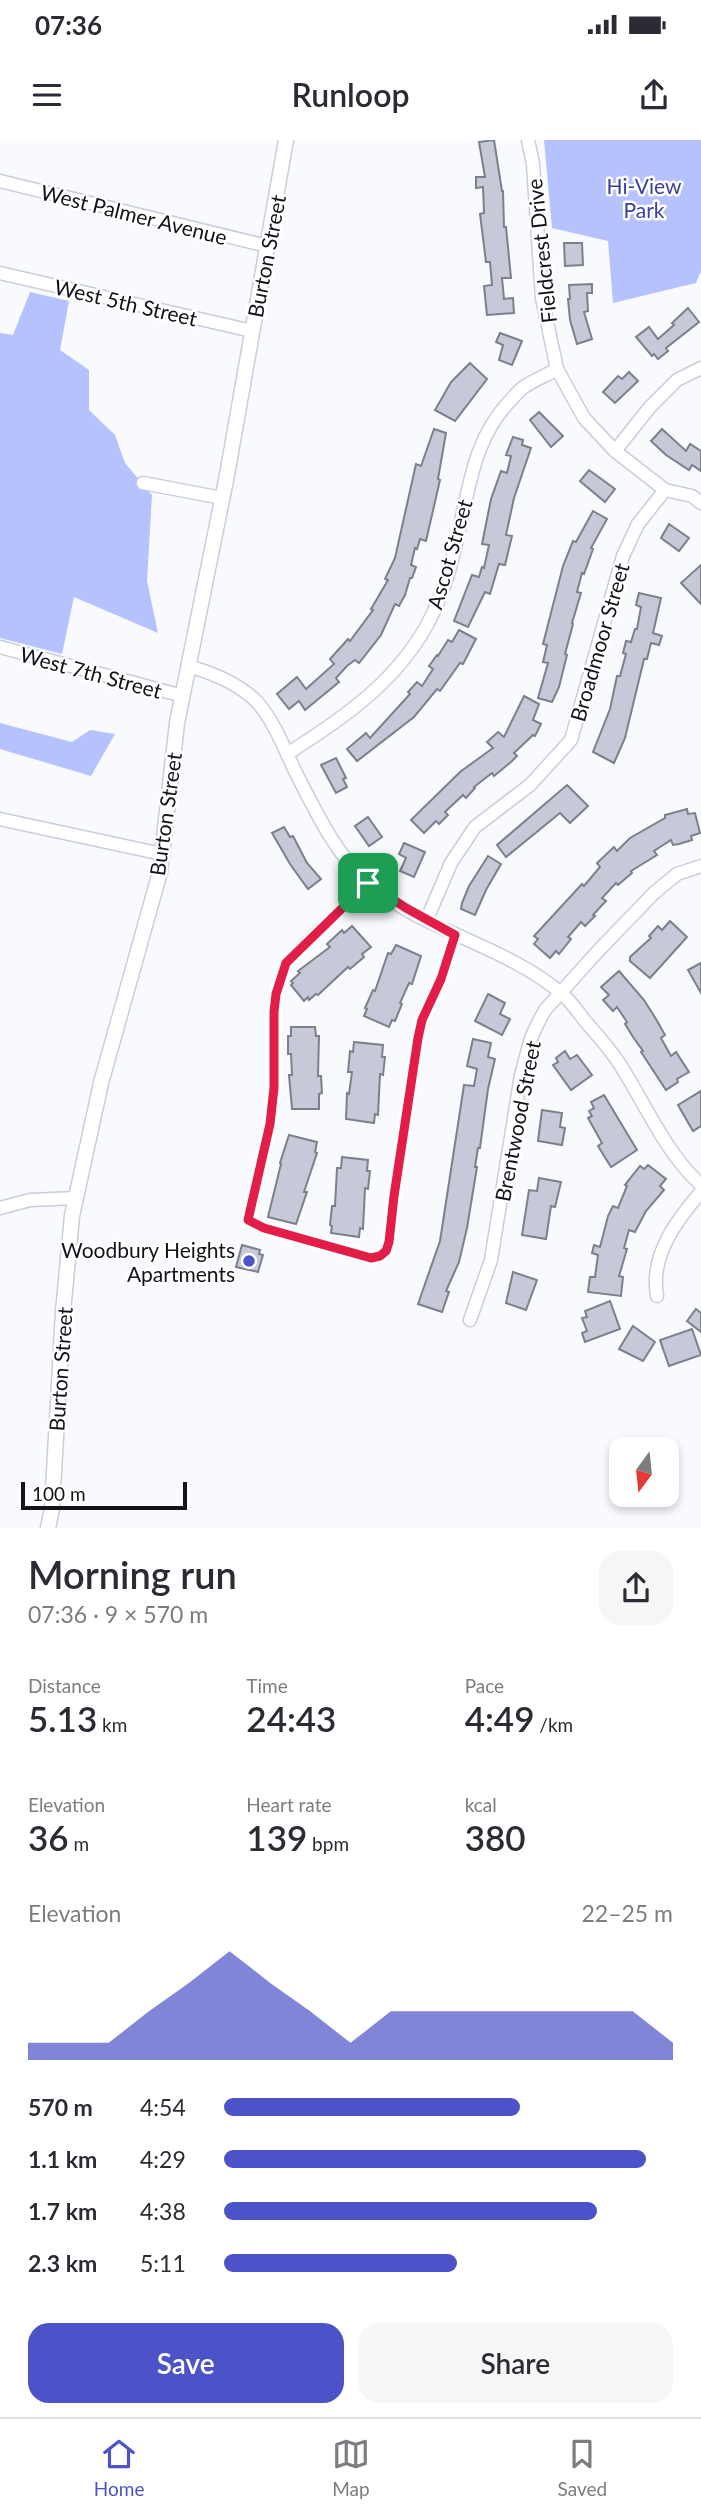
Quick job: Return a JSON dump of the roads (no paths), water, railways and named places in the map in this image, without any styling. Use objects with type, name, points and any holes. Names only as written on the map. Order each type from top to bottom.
[{"type":"street","name":"Burton Street","points":[[48,1528],[52,1508],[63,1312],[76,1198],[101,1083],[160,872],[177,723],[222,498],[286,140]]},
{"type":"street","name":"Fieldcrest Drive","points":[[528,140],[535,190],[542,298],[557,369],[584,418],[615,451],[665,490],[692,496],[701,503]]},
{"type":"street","name":"West Palmer Avenue","points":[[0,181],[267,246]]},
{"type":"street","name":"West 5th Street","points":[[0,273],[252,331]]},
{"type":"street","points":[[615,451],[650,407],[677,380],[701,368]]},
{"type":"street","name":"Ascot Street","points":[[287,754],[339,721],[395,671],[412,648],[427,624],[444,583],[457,542],[477,453],[487,429],[523,387],[557,369]]},
{"type":"street","points":[[144,483],[222,498]]},
{"type":"street","name":"Broadmoor Street","points":[[427,919],[451,863],[475,827],[530,785],[571,740],[623,556],[638,524],[665,490]]},
{"type":"street","name":"West 7th Street","points":[[0,647],[183,696]]},
{"type":"street","points":[[188,666],[224,679],[243,690],[258,704],[340,851],[368,883],[406,908],[511,961],[562,993],[623,1069],[661,1135],[701,1185]]},
{"type":"street","points":[[0,819],[162,854]]},
{"type":"street","name":"Brentwood Street","points":[[470,1320],[491,1260],[521,1075],[531,1038],[545,1010],[654,892],[677,874],[701,866]]},
{"type":"street","points":[[657,1296],[655,1274],[662,1251],[674,1227],[701,1192]]},
{"type":"street","points":[[0,1208],[30,1200],[76,1198]]},
{"type":"lane","points":[[368,883],[286,963],[276,994],[274,1088],[270,1124],[249,1212],[248,1220],[253,1224],[371,1258],[386,1251],[419,1028],[441,979],[455,935]]},
{"type":"place","name":"Woodbury Heights Apartments","points":[[249,1261]]},
{"type":"park label","name":"Hi-View Park","points":[[644,197]]}]
